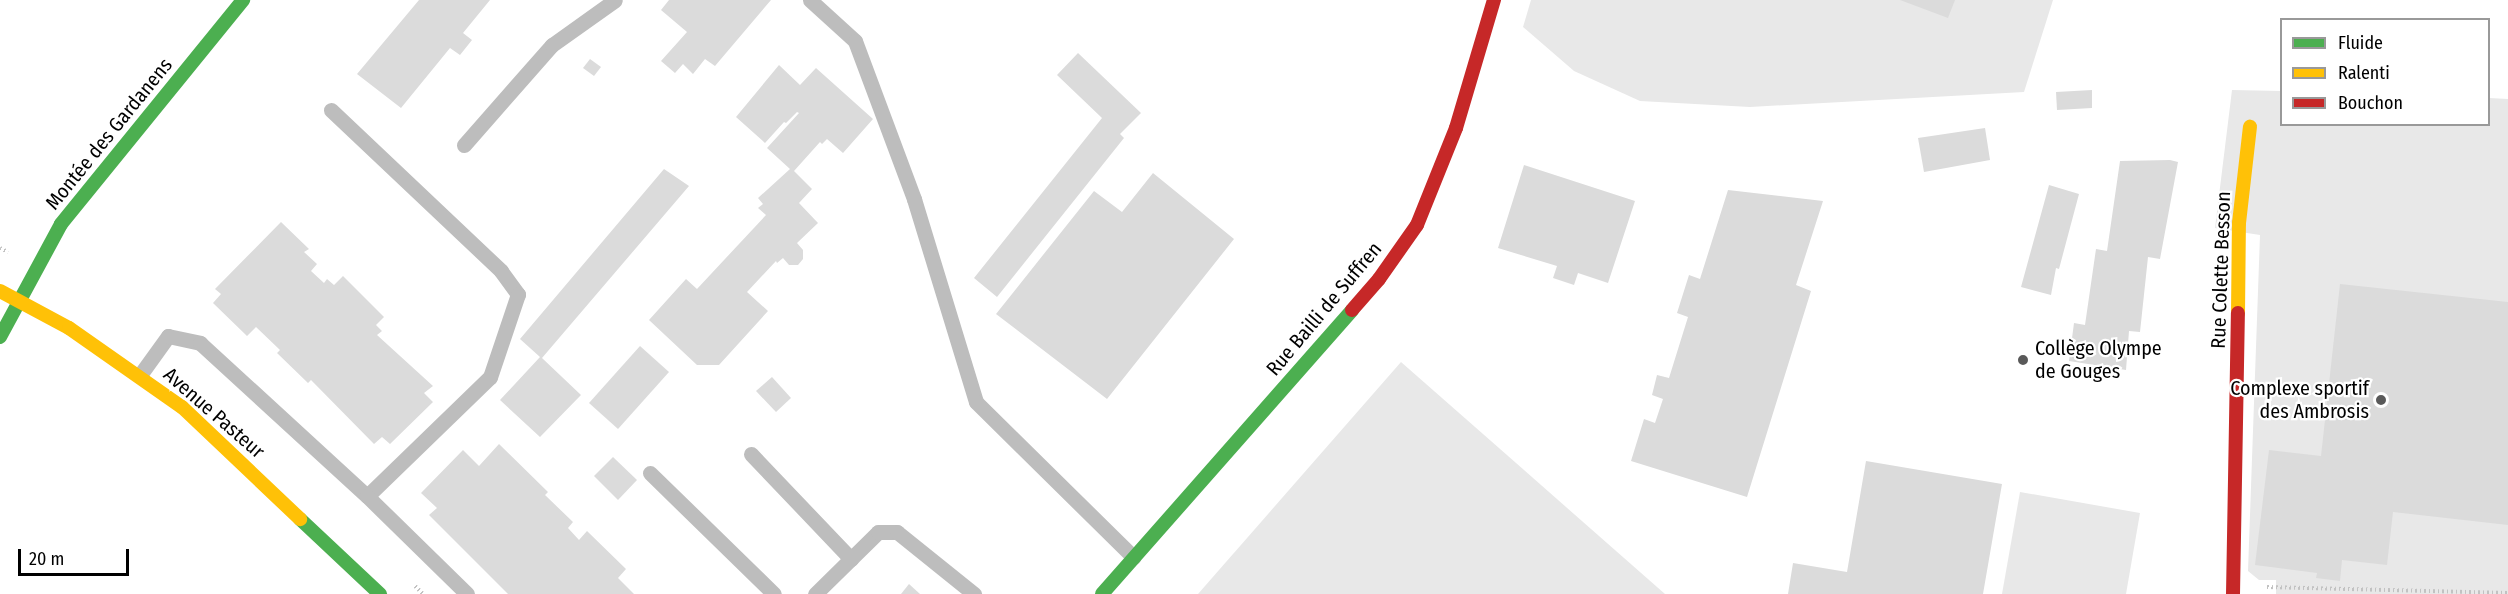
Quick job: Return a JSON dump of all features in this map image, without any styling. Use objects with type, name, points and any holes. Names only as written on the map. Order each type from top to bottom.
[{"type":"street","name":"Montée des Gardanens","points":[[0,337],[20,302],[36,265],[61,224],[243,0]]},
{"type":"street","name":"Rue Bailli de Suffren","points":[[1102,594],[1371,288],[1417,225],[1456,128],[1494,0]]},
{"type":"street","name":"Rue Colette Besson","points":[[2233,590],[2239,223],[2250,127]]},
{"type":"street","name":"Avenue Pasteur","points":[[0,291],[69,328],[140,375],[199,422],[380,594]]},
{"type":"lane","points":[[464,145],[552,45],[615,0]]},
{"type":"lane","points":[[810,0],[855,41],[914,199],[976,402],[1133,557]]},
{"type":"lane","points":[[331,110],[501,271],[518,294],[490,377],[367,496]]},
{"type":"lane","points":[[140,375],[168,336],[200,343],[367,496],[466,594]]},
{"type":"lane","points":[[751,454],[851,559]]},
{"type":"lane","points":[[651,473],[774,594]]},
{"type":"lane","points":[[815,594],[878,532],[897,532],[974,594]]},
{"type":"path","points":[[2233,590],[2508,593]]},
{"type":"shaded area","points":[[1531,0],[2053,0],[2024,92],[1750,107],[1640,101],[1574,71],[1523,27]]},
{"type":"shaded area","name":"Complexe sportif des Ambrosis","points":[[2232,90],[2280,91],[2280,126],[2490,126],[2490,98],[2508,99],[2508,594],[2276,594],[2276,580],[2259,580],[2248,571],[2260,235],[2215,228]]},
{"type":"shaded area","points":[[1401,362],[1665,594],[1198,594]]},
{"type":"shaded area","points":[[2020,492],[2140,513],[2126,594],[2002,594]]},
{"type":"building","points":[[419,0],[490,0],[463,33],[472,40],[460,55],[450,48],[401,108],[357,74]]},
{"type":"building","points":[[669,0],[771,0],[715,66],[705,59],[693,74],[683,64],[675,73],[661,61],[687,32],[661,10]]},
{"type":"building","points":[[1900,0],[1955,0],[1948,18]]},
{"type":"building","points":[[1078,53],[1141,113],[1120,134],[1124,138],[997,297],[974,278],[1102,118],[1057,75]]},
{"type":"building","points":[[590,59],[601,67],[594,76],[583,68]]},
{"type":"building","points":[[779,65],[800,85],[816,68],[873,119],[843,153],[827,139],[822,144],[820,142],[794,171],[812,189],[799,203],[818,223],[797,243],[803,250],[803,259],[798,265],[789,265],[783,258],[777,263],[776,261],[747,292],[768,311],[719,365],[697,365],[649,320],[686,279],[697,289],[766,215],[758,208],[763,204],[758,198],[790,169],[767,148],[799,113],[797,112],[786,123],[784,122],[765,143],[736,117]]},
{"type":"building","points":[[2092,90],[2092,108],[2057,110],[2056,92]]},
{"type":"building","points":[[1985,128],[1990,160],[1924,172],[1918,138]]},
{"type":"building","points":[[2170,160],[2178,162],[2160,259],[2148,257],[2140,332],[2129,331],[2126,370],[2069,361],[2074,323],[2085,325],[2096,249],[2107,251],[2120,161]]},
{"type":"building","points":[[1524,165],[1635,201],[1608,283],[1578,273],[1574,285],[1553,278],[1557,266],[1498,248]]},
{"type":"building","points":[[664,169],[689,186],[542,358],[581,395],[540,437],[500,400],[540,357],[520,339]]},
{"type":"building","points":[[1153,173],[1234,239],[1107,399],[996,314],[1094,191],[1122,212]]},
{"type":"building","points":[[2049,185],[2079,194],[2059,269],[2056,268],[2051,295],[2021,287]]},
{"type":"building","points":[[1728,190],[1823,201],[1796,285],[1811,291],[1747,497],[1631,461],[1644,419],[1655,423],[1663,399],[1652,395],[1657,375],[1669,378],[1688,317],[1677,313],[1689,275],[1700,279]]},
{"type":"building","points":[[281,222],[309,249],[304,252],[317,264],[311,271],[324,283],[327,279],[334,285],[343,276],[384,317],[376,325],[382,331],[377,335],[433,386],[424,393],[433,402],[390,444],[382,437],[374,444],[311,380],[308,383],[277,353],[280,350],[256,327],[247,336],[213,303],[221,294],[215,289]]},
{"type":"building","points":[[2340,284],[2508,302],[2508,525],[2393,512],[2387,565],[2342,560],[2340,581],[2316,578],[2317,573],[2255,565],[2269,450],[2321,456]]},
{"type":"building","points":[[640,346],[669,372],[618,429],[589,403]]},
{"type":"building","points":[[772,377],[791,398],[776,412],[756,391]]},
{"type":"building","points":[[499,444],[548,492],[545,495],[573,522],[568,528],[579,540],[587,531],[626,569],[618,578],[634,594],[508,594],[429,515],[437,508],[421,493],[463,450],[479,466]]},
{"type":"building","points":[[613,457],[637,480],[618,500],[594,476]]},
{"type":"building","points":[[1866,461],[2002,484],[1983,594],[1788,594],[1793,563],[1847,572]]},
{"type":"building","points":[[909,584],[920,594],[901,594]]},
{"type":"traffic: fast","points":[[0,337],[61,224],[243,0]]},
{"type":"traffic: fast","points":[[1102,594],[1352,310]]},
{"type":"traffic: fast","points":[[300,519],[380,594]]},
{"type":"traffic: slow","points":[[2238,313],[2239,223],[2250,127]]},
{"type":"traffic: slow","points":[[0,291],[69,328],[182,407],[300,519]]},
{"type":"traffic: jam","points":[[1352,310],[1379,279],[1417,225],[1456,128],[1494,0]]},
{"type":"traffic: jam","points":[[2233,594],[2238,313]]},
{"type":"place","name":"Collège Olympe de Gouges","points":[[2023,360]]},
{"type":"place","name":"Complexe sportif des Ambrosis","points":[[2381,400]]}]
